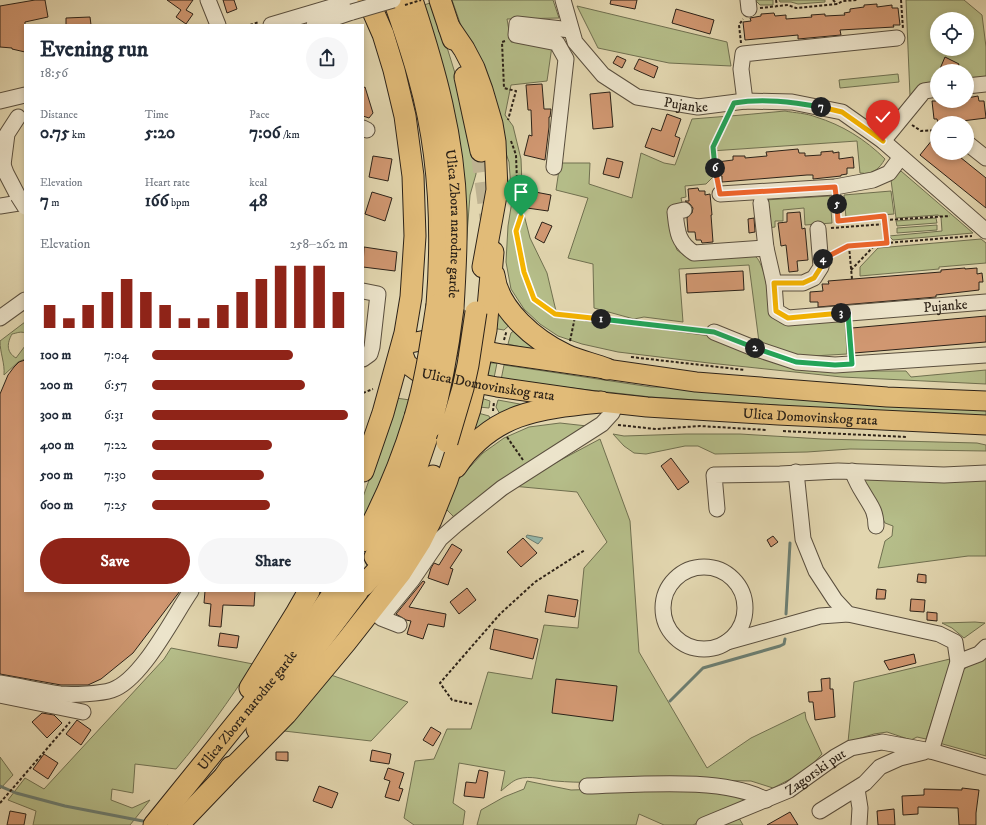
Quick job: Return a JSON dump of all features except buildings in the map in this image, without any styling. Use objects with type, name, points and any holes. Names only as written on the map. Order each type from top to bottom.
[{"type":"highway","name":"Ulica Zbora narodne garde","points":[[394,0],[420,78],[434,151],[439,202],[440,247],[445,306]]},
{"type":"highway","name":"Ulica Zbora narodne garde","points":[[364,580],[400,507],[417,466],[423,422],[423,389],[429,359],[445,306],[456,239],[456,210],[452,161],[438,84],[412,0]]},
{"type":"highway","points":[[440,0],[462,64],[481,151]]},
{"type":"highway","points":[[356,4],[383,34],[394,70],[405,116],[413,176],[415,236],[411,297],[401,349],[383,413],[364,468]]},
{"type":"highway","points":[[364,584],[387,560],[425,498],[447,442],[463,388],[468,365],[486,247],[497,190],[496,156],[492,124],[482,90],[474,68],[464,49],[449,27]]},
{"type":"highway","points":[[224,777],[301,696],[401,572],[420,542],[431,520],[447,480],[470,409],[486,330],[493,255],[495,278],[500,293],[507,307],[519,322],[534,336],[550,347],[567,356],[607,369]]},
{"type":"highway","points":[[447,480],[459,462],[472,447],[486,434],[499,425],[542,409],[608,403]]},
{"type":"highway","name":"Ulica Zbora narodne garde","points":[[364,539],[387,495],[404,452],[423,422]]},
{"type":"highway","points":[[197,774],[242,703],[308,592]]},
{"type":"highway","name":"Ulica Zbora narodne garde","points":[[154,825],[197,774],[286,662],[334,592]]},
{"type":"highway","name":"Ulica Zbora narodne garde","points":[[178,825],[224,777],[290,681],[357,592]]},
{"type":"main road","name":"Ulica Domovinskog rata","points":[[986,401],[887,397],[696,382],[482,350],[426,340],[410,343],[401,349],[407,364],[418,372],[475,383],[608,403],[764,414],[986,425]]},
{"type":"street","points":[[208,0],[218,24]]},
{"type":"street","points":[[275,24],[356,4],[394,0]]},
{"type":"street","name":"Pujanke","points":[[563,0],[575,42],[603,75],[637,97],[698,107],[739,102],[792,102],[842,112],[883,141],[967,214],[982,233]]},
{"type":"street","points":[[316,24],[356,4]]},
{"type":"street","points":[[554,167],[566,59],[557,43],[516,35],[517,24],[571,30]]},
{"type":"street","points":[[739,102],[743,54],[897,38]]},
{"type":"street","points":[[974,85],[986,84]]},
{"type":"street","points":[[883,141],[924,91],[930,90]]},
{"type":"street","points":[[0,101],[24,95]]},
{"type":"street","points":[[0,121],[22,116]]},
{"type":"street","points":[[0,206],[23,202],[2,161],[10,126],[22,116]]},
{"type":"street","points":[[974,149],[986,158]]},
{"type":"street","points":[[720,194],[835,187],[873,180],[889,172],[901,157]]},
{"type":"street","name":"Pujanke","points":[[761,203],[766,248],[774,283],[776,311],[788,318],[986,302]]},
{"type":"street","points":[[684,210],[675,212],[679,238],[685,248],[694,253],[766,248]]},
{"type":"street","points":[[774,283],[803,283],[814,278],[821,267],[818,229]]},
{"type":"street","points":[[364,358],[370,354],[372,347],[370,293]]},
{"type":"street","points":[[0,318],[24,301]]},
{"type":"street","points":[[714,332],[751,347],[796,362],[835,365],[986,355]]},
{"type":"street","points":[[399,625],[381,618],[412,580],[440,539],[502,488],[602,424],[612,413],[608,403]]},
{"type":"street","points":[[852,471],[862,491],[872,506],[876,516],[876,526]]},
{"type":"street","points":[[717,509],[714,475],[852,471],[944,475],[986,473]]},
{"type":"street","points":[[796,472],[803,539],[816,570],[835,600],[848,614]]},
{"type":"street","points":[[768,631],[757,627],[749,621],[745,610],[743,596],[737,584],[727,574],[715,569],[701,567],[688,570],[676,577],[668,588],[663,601],[663,615],[668,628],[676,638],[688,646],[701,649],[715,648],[727,642],[768,631],[820,616],[848,614],[938,634],[955,642],[958,662],[931,751],[900,758],[880,767],[866,783],[820,811]]},
{"type":"street","points":[[0,683],[61,694],[79,690],[112,690],[130,678],[153,651],[188,594]]},
{"type":"street","points":[[727,642],[739,628],[745,610]]},
{"type":"street","points":[[958,662],[979,654],[986,647]]},
{"type":"street","points":[[0,695],[81,712]]},
{"type":"street","name":"Zagorski put","points":[[704,825],[789,790],[851,748],[882,742],[931,751],[986,767]]},
{"type":"street","points":[[588,786],[664,784],[713,785],[756,795],[766,800]]},
{"type":"street","points":[[857,789],[860,808],[859,825]]},
{"type":"path","points":[[776,0],[777,6]]},
{"type":"path","points":[[833,0],[837,4]]},
{"type":"path","points":[[743,54],[738,25],[749,5],[788,5],[796,8],[837,4],[843,1],[857,0]]},
{"type":"path","points":[[897,38],[904,28],[901,0]]},
{"type":"path","points":[[506,127],[516,91],[504,88],[502,42],[516,35]]},
{"type":"path","points":[[720,194],[713,147],[739,102]]},
{"type":"path","points":[[902,118],[921,131],[930,130]]},
{"type":"path","points":[[511,141],[516,155],[518,209],[521,216],[516,231],[524,272],[534,299],[555,314],[714,332]]},
{"type":"path","points":[[835,187],[838,221],[884,216],[887,243]]},
{"type":"path","points":[[885,220],[967,214]]},
{"type":"path","points":[[818,229],[885,224]]},
{"type":"path","points":[[820,260],[848,246],[982,233]]},
{"type":"path","points":[[851,270],[876,244]]},
{"type":"path","points":[[848,246],[852,279]]},
{"type":"path","points":[[848,313],[852,364]]},
{"type":"path","points":[[569,346],[576,317]]},
{"type":"path","points":[[631,357],[747,370]]},
{"type":"path","points":[[364,393],[375,388]]},
{"type":"path","points":[[506,435],[530,470]]},
{"type":"path","points":[[472,704],[452,700],[440,683],[500,614],[535,582],[585,550]]},
{"type":"path","points":[[0,803],[81,712]]},
{"type":"green space","points":[[452,0],[553,0],[559,18],[507,19],[511,42],[552,46],[547,81],[511,85],[505,115],[513,126],[521,159],[523,211],[530,238],[547,273],[556,311],[586,321],[710,336],[759,358],[798,369],[906,371],[911,377],[986,370],[986,384],[842,377],[618,352],[582,344],[558,336],[540,324],[524,309],[511,289],[506,262],[508,226],[512,201],[509,162]]},
{"type":"green space","points":[[755,0],[773,0],[773,5],[760,5]]},
{"type":"green space","points":[[779,0],[825,0],[825,2],[798,4],[791,2],[780,2]]},
{"type":"green space","points":[[906,0],[964,0],[982,15],[986,47],[986,77],[974,78],[974,64],[930,64],[930,84],[921,86],[910,96]]},
{"type":"green space","points":[[433,2],[463,99],[476,164],[476,174],[470,195],[466,248],[421,6]]},
{"type":"green space","points":[[577,6],[727,42],[731,66],[669,63],[598,48]]},
{"type":"green space","points":[[898,74],[899,82],[840,88],[839,80]]},
{"type":"green space","points":[[785,111],[808,115],[835,124],[861,139],[885,159],[880,166],[872,172],[860,173],[857,141],[711,151],[713,177],[706,184],[685,186],[686,197],[681,198],[683,207],[672,235],[677,250],[690,258],[750,254],[755,256],[762,267],[765,276],[774,318],[781,323],[801,323],[845,319],[847,354],[796,357],[759,342],[749,265],[679,269],[683,322],[644,317],[634,319],[594,308],[593,264],[568,258],[588,198],[556,190],[560,163],[590,163],[589,184],[632,198],[641,153],[664,163],[675,165],[692,119]]},
{"type":"green space","points":[[901,171],[973,233],[893,240],[889,236],[942,231],[941,217],[938,215],[896,218],[891,180]]},
{"type":"green space","points":[[891,191],[894,214],[846,218],[844,195]]},
{"type":"green space","points":[[830,196],[832,223],[805,225],[804,208],[783,210],[783,221],[775,221],[775,227],[767,228],[765,200]]},
{"type":"green space","points":[[936,218],[937,223],[897,226],[896,221]]},
{"type":"green space","points":[[937,225],[937,230],[897,233],[897,228]]},
{"type":"green space","points":[[981,239],[986,243],[986,263],[860,276],[860,267],[878,248]]},
{"type":"green space","points":[[495,300],[513,322],[504,330],[492,328]]},
{"type":"green space","points":[[24,323],[24,333],[12,334],[8,347],[10,353],[16,358],[24,347],[24,359],[18,362],[4,375],[4,366],[0,341]]},
{"type":"green space","points":[[516,329],[547,353],[508,344],[511,333]]},
{"type":"green space","points":[[490,363],[497,363],[494,378],[488,376],[486,372]]},
{"type":"green space","points":[[504,365],[651,387],[688,387],[986,407],[986,416],[834,409],[651,397],[501,380]]},
{"type":"green space","points":[[396,398],[410,400],[403,431],[364,525],[364,494],[387,430]]},
{"type":"green space","points":[[481,398],[490,401],[489,408],[479,407]]},
{"type":"green space","points":[[498,400],[525,405],[501,416],[496,407]]},
{"type":"green space","points":[[478,413],[489,416],[491,421],[472,435]]},
{"type":"green space","points":[[560,423],[587,426],[455,518],[446,509],[456,482],[483,453],[504,438],[529,427]]},
{"type":"green space","points":[[613,434],[624,436],[740,434],[822,439],[977,443],[986,445],[986,451],[850,449],[807,452],[715,454],[698,446],[685,446],[646,454],[634,453],[624,446]]},
{"type":"green space","points":[[600,439],[630,521],[639,652],[707,768],[751,738],[805,712],[806,719],[822,754],[806,771],[773,788],[751,781],[631,779],[583,782],[555,781],[528,777],[516,780],[501,791],[505,771],[459,763],[453,803],[465,811],[463,825],[414,825],[404,818],[415,761],[434,759],[447,729],[471,729],[488,672],[532,679],[544,625],[578,628],[584,568],[607,542],[577,492],[512,486]]},
{"type":"green space","points":[[863,477],[986,480],[986,556],[968,556],[878,568],[885,541],[892,536],[893,526],[885,523],[865,486]]},
{"type":"green space","points":[[942,623],[985,623],[964,638],[952,628]]},
{"type":"green space","points":[[171,648],[253,664],[216,718],[176,769],[135,764],[133,793],[112,789],[111,800],[132,808],[150,800],[130,825],[33,825],[36,811],[8,800],[25,778],[44,789],[164,659]]},
{"type":"green space","points":[[986,655],[986,756],[939,743],[961,671]]},
{"type":"green space","points":[[950,659],[949,669],[926,739],[917,737],[911,740],[887,732],[874,734],[848,742],[854,682]]},
{"type":"green space","points":[[331,675],[408,702],[371,741],[284,731]]},
{"type":"green space","points":[[0,757],[13,775],[0,789]]},
{"type":"green space","points":[[527,781],[571,790],[681,787],[749,799],[693,825],[664,825],[639,814],[636,825],[477,825],[481,810],[504,797],[524,789]]},
{"type":"green space","points":[[739,818],[743,825],[723,825]]},
{"type":"water","points":[[527,535],[543,538],[538,544],[526,537]]},
{"type":"waterway","points":[[786,614],[790,543]]},
{"type":"waterway","points":[[670,701],[703,668],[780,646],[784,644],[785,639]]},
{"type":"waterway","points":[[0,786],[16,793],[65,806],[148,822]]},
{"type":"tunnel","points":[[481,151],[490,218]]},
{"type":"route","points":[[521,216],[516,231],[524,272],[534,299],[555,314],[714,332],[751,347],[796,362],[835,365],[852,364],[848,313],[788,318],[776,311],[774,283],[803,283],[814,278],[821,267],[820,260],[848,246],[887,243],[884,216],[838,221],[835,187],[720,194],[713,147],[734,103],[745,101],[792,102],[842,112],[883,141]]}]
